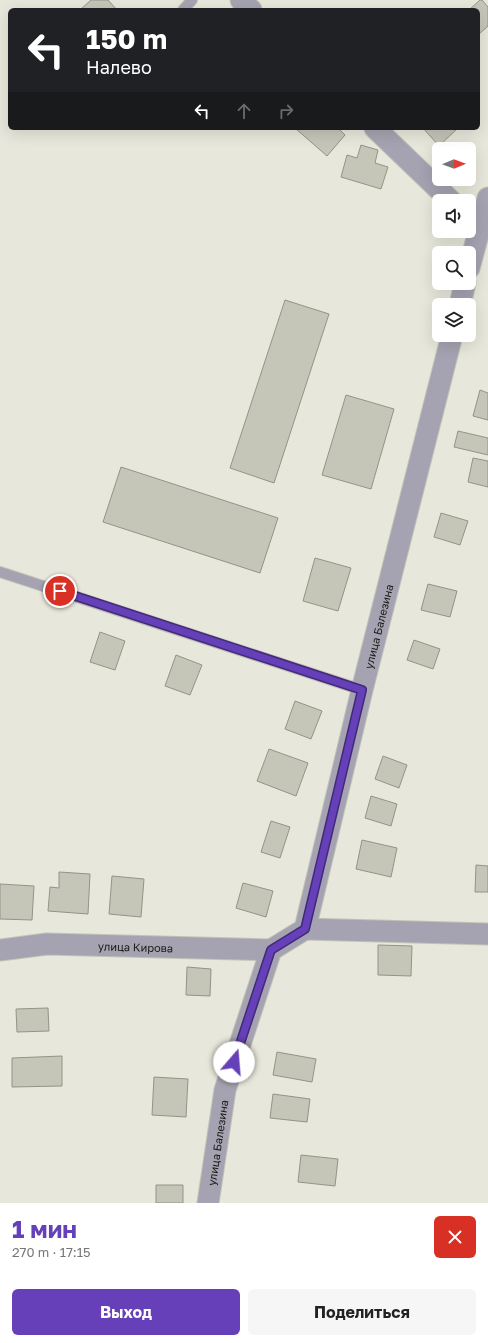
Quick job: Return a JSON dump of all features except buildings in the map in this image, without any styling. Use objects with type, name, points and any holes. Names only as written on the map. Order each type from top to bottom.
[{"type":"street","points":[[241,0],[249,8]]},
{"type":"street","points":[[377,130],[444,194]]},
{"type":"street","points":[[476,219],[488,198]]},
{"type":"street","name":"улица Балезина","points":[[305,929],[362,690],[450,342]]},
{"type":"street","points":[[271,950],[305,929],[488,934]]},
{"type":"street","name":"улица Кирова","points":[[0,950],[47,944],[271,950]]},
{"type":"street","name":"улица Балезина","points":[[208,1203],[225,1090],[271,950]]},
{"type":"lane","points":[[185,8],[192,0]]},
{"type":"lane","points":[[0,572],[362,690]]},
{"type":"route","points":[[60,591],[362,690],[305,929],[271,950],[234,1062]]}]
